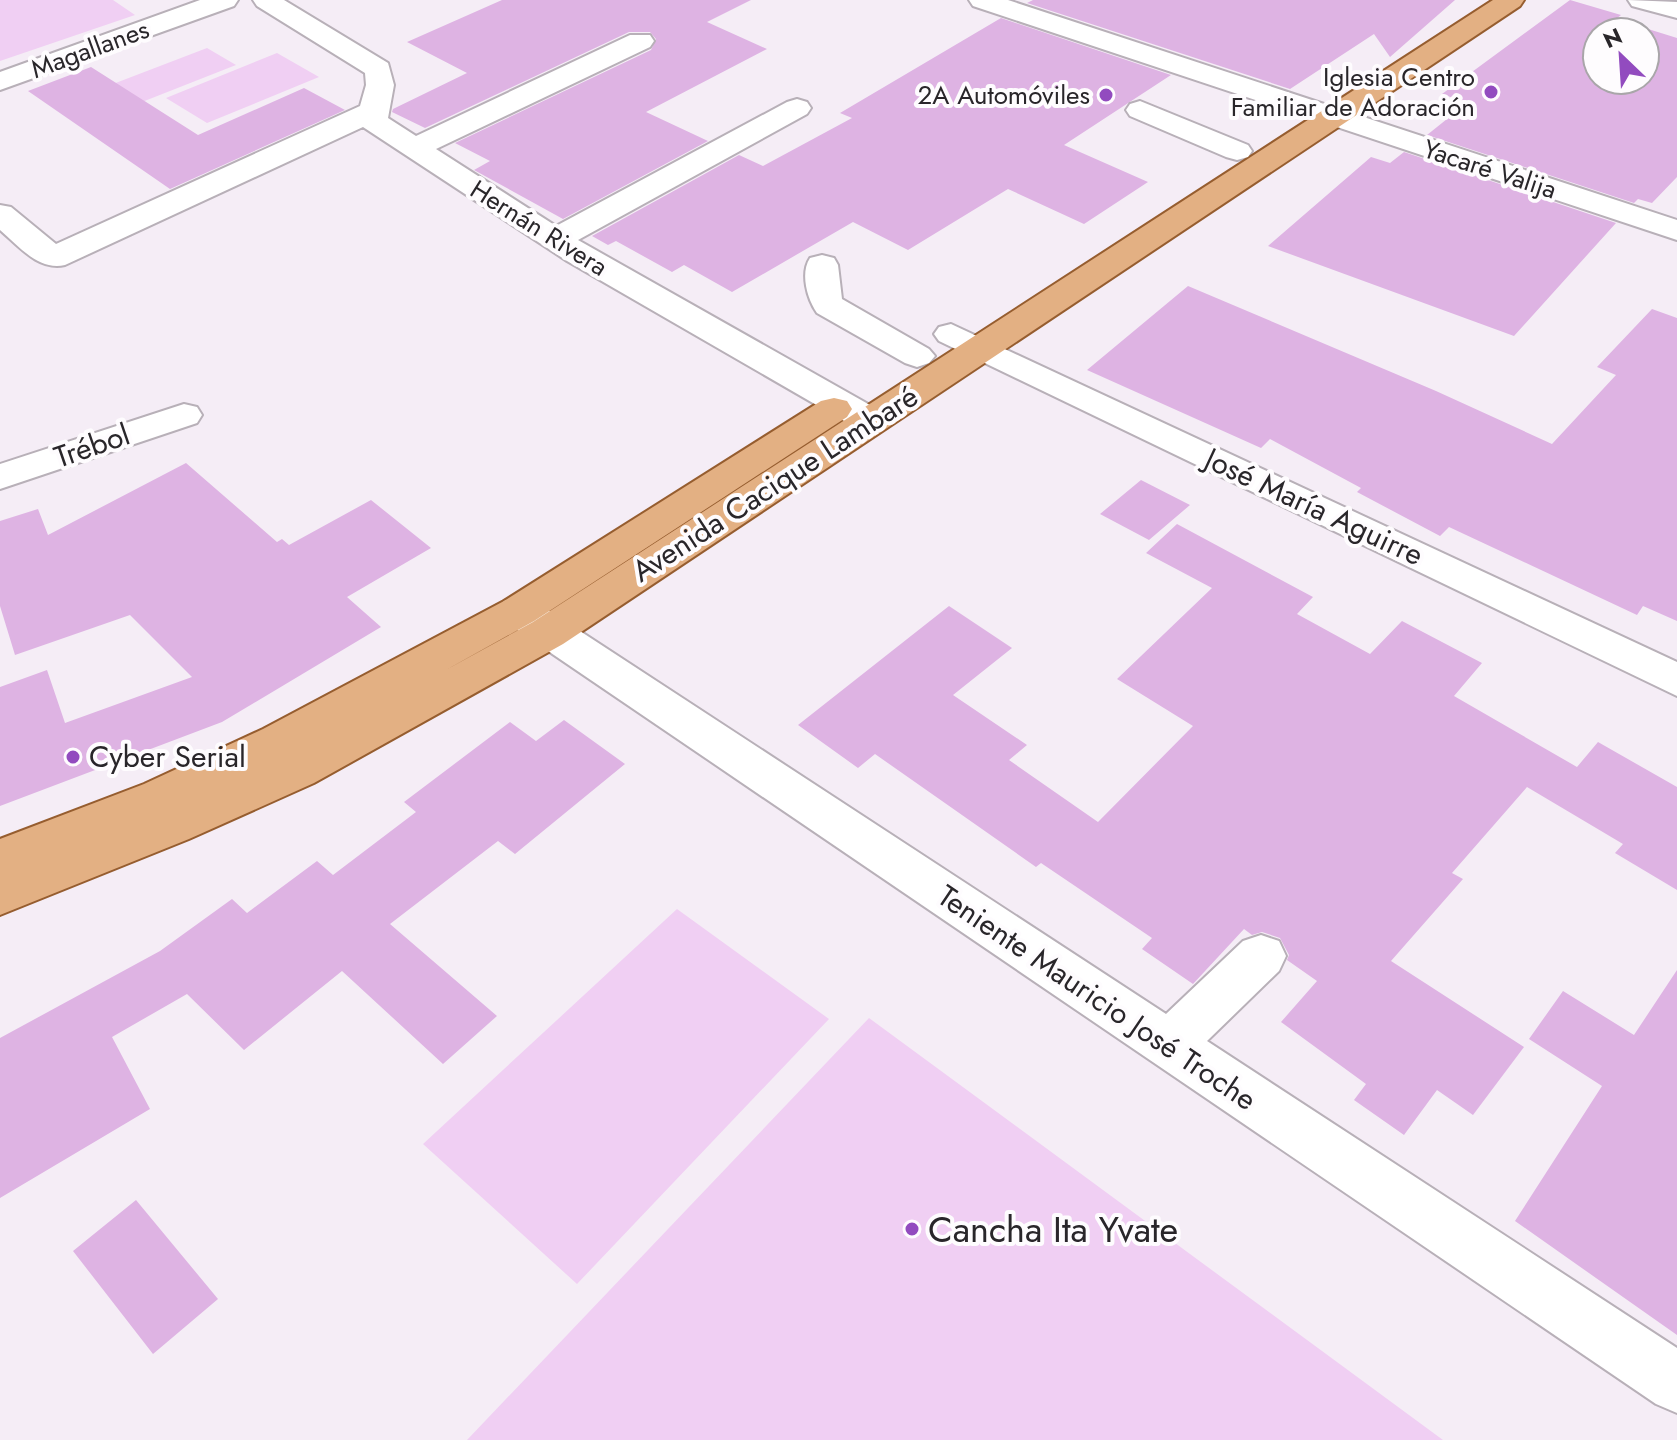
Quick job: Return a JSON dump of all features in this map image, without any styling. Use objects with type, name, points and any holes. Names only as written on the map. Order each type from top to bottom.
[{"type":"main road","name":"Avenida Cacique Lambaré","points":[[1428,42],[1473,0]]},
{"type":"main road","name":"Avenida Cacique Lambaré","points":[[0,859],[160,797],[533,622],[842,404],[917,356],[965,342],[1428,42],[1511,0]]},
{"type":"main road","name":"Avenida Cacique Lambaré","points":[[0,895],[173,826],[298,771],[533,622],[871,421],[965,342],[1237,151],[1317,113]]},
{"type":"street","name":"Magallanes","points":[[0,82],[225,0]]},
{"type":"street","points":[[0,214],[53,258],[371,112],[383,84],[378,69],[266,0]]},
{"type":"street","name":"Yacaré Valija","points":[[982,0],[1677,230]]},
{"type":"street","points":[[1641,0],[1677,10]]},
{"type":"street","points":[[414,148],[640,41]]},
{"type":"street","points":[[555,239],[797,108]]},
{"type":"street","points":[[1140,110],[1237,151]]},
{"type":"street","name":"Hernán Rivera","points":[[371,112],[374,122],[555,239],[871,421]]},
{"type":"street","points":[[822,265],[825,300],[829,306],[917,356]]},
{"type":"street","name":"José María Aguirre","points":[[965,342],[1677,680]]},
{"type":"street","name":"Trébol","points":[[0,477],[184,415]]},
{"type":"street","name":"Teniente Mauricio José Troche","points":[[533,622],[1677,1383]]},
{"type":"street","points":[[1168,1045],[1261,956]]},
{"type":"shaded area","points":[[0,0],[113,0],[135,15],[0,61]]},
{"type":"shaded area","points":[[207,48],[236,65],[142,102],[113,84]]},
{"type":"shaded area","points":[[277,53],[319,77],[207,123],[166,98]]},
{"type":"shaded area","points":[[677,909],[829,1019],[577,1284],[423,1144]]},
{"type":"shaded area","name":"Cancha Ita Yvate","points":[[869,1018],[1443,1440],[467,1440]]},
{"type":"building","points":[[502,0],[751,0],[707,22],[767,49],[646,112],[708,141],[563,219],[474,170],[490,161],[455,143],[651,50],[656,39],[650,32],[629,32],[425,128],[392,112],[467,73],[407,42]]},
{"type":"building","points":[[1033,0],[1455,0],[1390,57],[1374,34],[1290,89],[1027,3]]},
{"type":"building","points":[[1570,0],[1621,15],[1581,16],[1581,96],[1661,96],[1661,33],[1677,38],[1677,177],[1652,203],[1638,199],[1634,203],[1427,135],[1467,103],[1442,94]]},
{"type":"building","points":[[1001,18],[1171,75],[1064,145],[1148,182],[1084,224],[1008,189],[908,250],[853,222],[732,292],[684,265],[672,272],[616,241],[608,245],[592,236],[739,155],[763,166],[852,118],[840,113]]},
{"type":"building","points":[[91,67],[198,135],[304,88],[345,110],[170,189],[28,91]]},
{"type":"building","points":[[1404,152],[1616,223],[1514,336],[1268,246],[1371,157],[1390,163]]},
{"type":"building","points":[[1188,286],[1436,391],[1552,444],[1616,375],[1597,367],[1652,309],[1677,318],[1677,621],[1643,606],[1637,615],[1449,527],[1440,536],[1357,492],[1361,488],[1270,439],[1261,448],[1087,370]]},
{"type":"building","points":[[186,463],[277,542],[282,539],[289,545],[371,500],[431,548],[347,597],[381,627],[222,722],[0,806],[0,687],[47,670],[65,723],[192,677],[130,615],[15,655],[0,606],[0,521],[38,509],[48,535]]},
{"type":"building","points":[[1141,480],[1190,505],[1149,540],[1100,514]]},
{"type":"building","points":[[1177,524],[1313,597],[1297,614],[1370,654],[1402,621],[1482,663],[1454,696],[1577,767],[1598,742],[1677,787],[1677,890],[1615,853],[1623,844],[1527,787],[1452,873],[1463,879],[1391,961],[1524,1047],[1473,1115],[1437,1090],[1404,1135],[1354,1100],[1366,1084],[1281,1022],[1317,981],[1287,960],[1289,955],[1280,938],[1262,932],[1252,935],[1244,929],[1193,984],[1142,949],[1152,938],[1041,863],[1036,867],[875,754],[858,768],[798,725],[949,606],[1012,648],[953,695],[1027,745],[1009,760],[1098,822],[1193,726],[1117,679],[1212,588],[1146,553]]},
{"type":"building","points":[[564,720],[625,764],[515,854],[498,841],[390,924],[497,1016],[443,1064],[342,971],[244,1050],[187,994],[112,1037],[150,1109],[0,1198],[0,1038],[160,951],[232,899],[247,913],[317,861],[333,875],[416,812],[404,802],[510,722],[536,741]]},
{"type":"building","points":[[1677,970],[1677,1335],[1515,1221],[1602,1086],[1529,1039],[1563,991],[1634,1035]]},
{"type":"building","points":[[136,1200],[218,1299],[153,1354],[73,1251]]},
{"type":"place","name":"Iglesia Centro Familiar de Adoración","points":[[1491,92]]},
{"type":"place","name":"2A Automóviles","points":[[1106,95]]},
{"type":"place","name":"Cyber Serial","points":[[73,757]]},
{"type":"place","name":"Cancha Ita Yvate","points":[[912,1229]]}]
